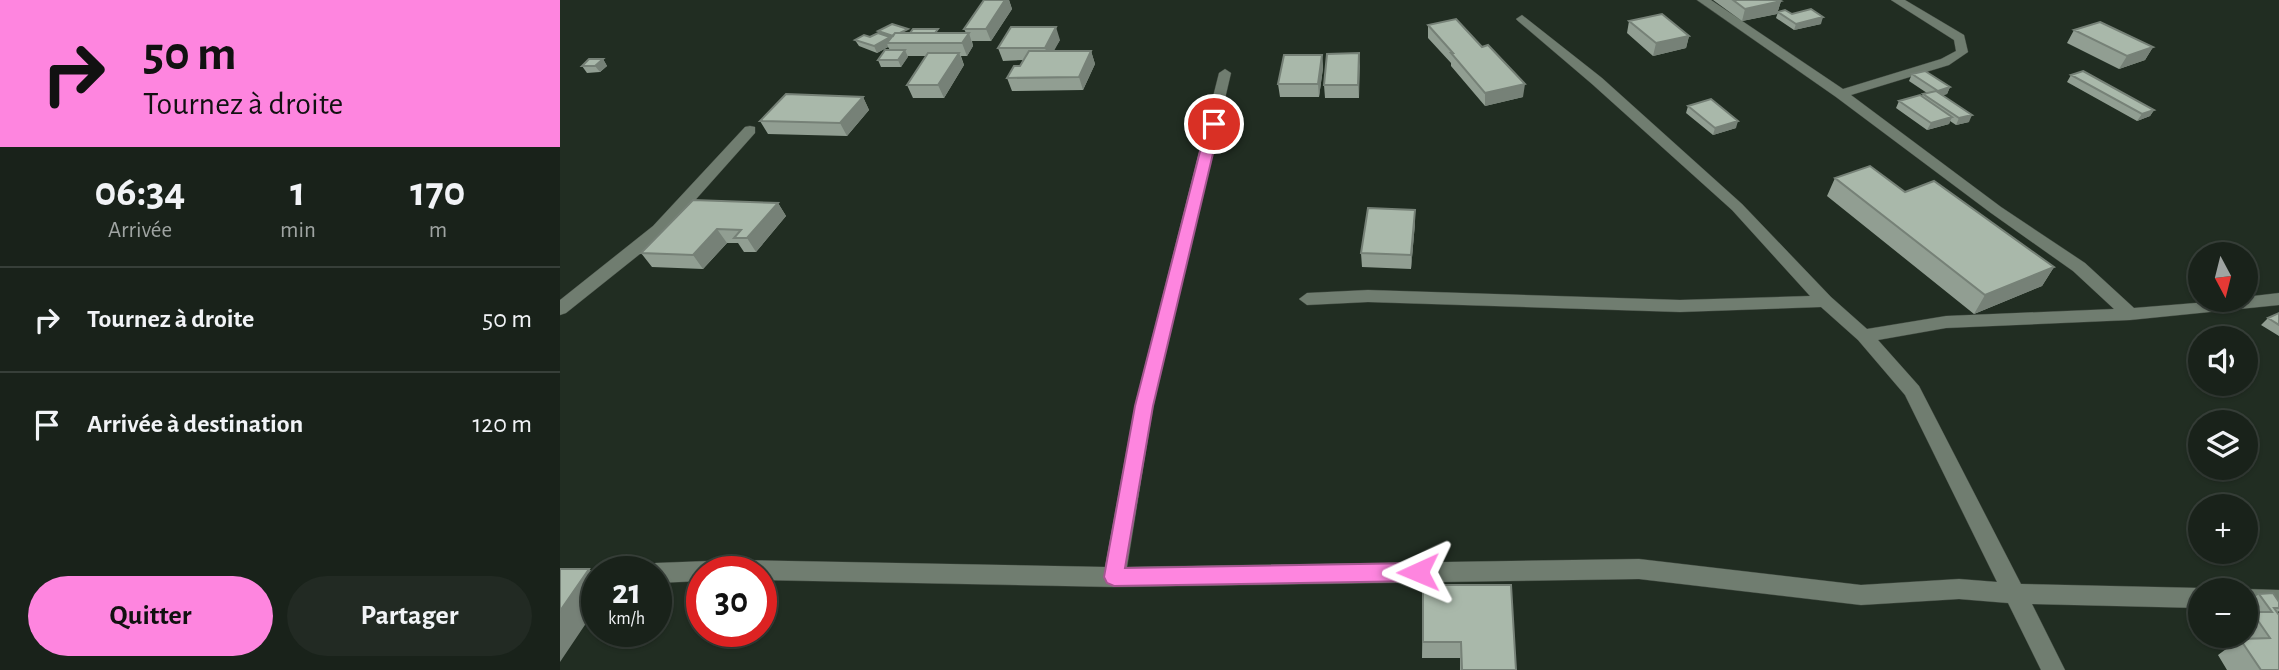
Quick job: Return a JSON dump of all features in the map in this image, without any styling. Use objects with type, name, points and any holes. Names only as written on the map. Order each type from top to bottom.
[{"type":"street","points":[[1703,0],[1841,94],[1996,210],[2079,267],[2130,314]]},
{"type":"street","points":[[1841,94],[1945,62],[1962,52],[1960,38],[1897,0]]},
{"type":"street","points":[[1522,19],[1597,81],[1737,207],[1825,301],[1864,336],[1912,391],[2017,594],[2053,670]]},
{"type":"street","points":[[1114,577],[1144,406],[1225,73]]},
{"type":"street","points":[[560,309],[659,230],[750,130]]},
{"type":"street","points":[[1307,299],[1368,296],[1680,306],[1825,301]]},
{"type":"street","points":[[1864,336],[1946,322],[2130,314],[2279,299]]},
{"type":"street","points":[[672,572],[735,570],[1114,577],[1639,569],[1861,595],[1959,589],[2017,594],[2188,598]]},
{"type":"street","points":[[2258,599],[2279,600]]},
{"type":"building","points":[[984,0],[1005,0],[986,29],[964,29]]},
{"type":"building","points":[[1733,0],[1779,0],[1781,1],[1745,9]]},
{"type":"building","points":[[1811,9],[1823,17],[1796,24],[1778,12],[1785,10],[1792,14]]},
{"type":"building","points":[[1662,14],[1689,36],[1656,43],[1629,21]]},
{"type":"building","points":[[1456,19],[1482,47],[1488,45],[1525,84],[1485,93],[1428,25]]},
{"type":"building","points":[[2100,22],[2153,47],[2127,56],[2074,30]]},
{"type":"building","points":[[892,24],[908,29],[893,36],[878,31]]},
{"type":"building","points":[[1011,27],[1056,27],[1045,48],[998,48]]},
{"type":"building","points":[[913,29],[938,29],[935,33],[910,33]]},
{"type":"building","points":[[878,33],[890,37],[874,46],[855,40],[864,35],[870,37]]},
{"type":"building","points":[[895,33],[969,33],[962,43],[887,43]]},
{"type":"building","points":[[885,50],[905,50],[898,60],[878,60]]},
{"type":"building","points":[[1029,51],[1091,51],[1079,77],[1007,78],[1014,66],[1020,66]]},
{"type":"building","points":[[928,53],[959,53],[938,85],[907,85]]},
{"type":"building","points":[[1359,53],[1358,85],[1324,85],[1327,54]]},
{"type":"building","points":[[1284,55],[1322,55],[1318,84],[1278,84]]},
{"type":"building","points":[[589,59],[603,59],[595,66],[582,66]]},
{"type":"building","points":[[1925,71],[1950,87],[1938,91],[1912,74]]},
{"type":"building","points":[[2083,71],[2154,110],[2142,114],[2071,75]]},
{"type":"building","points":[[1936,91],[1972,115],[1959,118],[1923,94]]},
{"type":"building","points":[[786,94],[863,97],[840,123],[760,121]]},
{"type":"building","points":[[1920,95],[1952,117],[1931,123],[1899,101]]},
{"type":"building","points":[[1711,99],[1738,121],[1715,128],[1688,106]]},
{"type":"building","points":[[1870,166],[1905,192],[1934,181],[2054,267],[1985,295],[1835,178]]},
{"type":"building","points":[[693,200],[778,203],[747,238],[734,238],[741,230],[717,229],[693,255],[641,253]]},
{"type":"building","points":[[1368,208],[1415,210],[1411,255],[1361,253]]},
{"type":"building","points":[[2279,313],[2279,325],[2268,318]]},
{"type":"building","points":[[560,569],[581,569],[581,581],[560,611]]},
{"type":"building","points":[[1423,585],[1511,585],[1516,670],[1462,670],[1461,642],[1423,642]]},
{"type":"building","points":[[2273,593],[2279,602],[2279,608],[2274,608],[2279,615],[2279,670],[2261,670],[2246,648],[2258,648],[2258,638],[2270,638],[2258,621],[2258,612],[2272,612],[2259,594]]},
{"type":"route","points":[[1214,124],[1144,406],[1114,577],[1418,572]]}]
